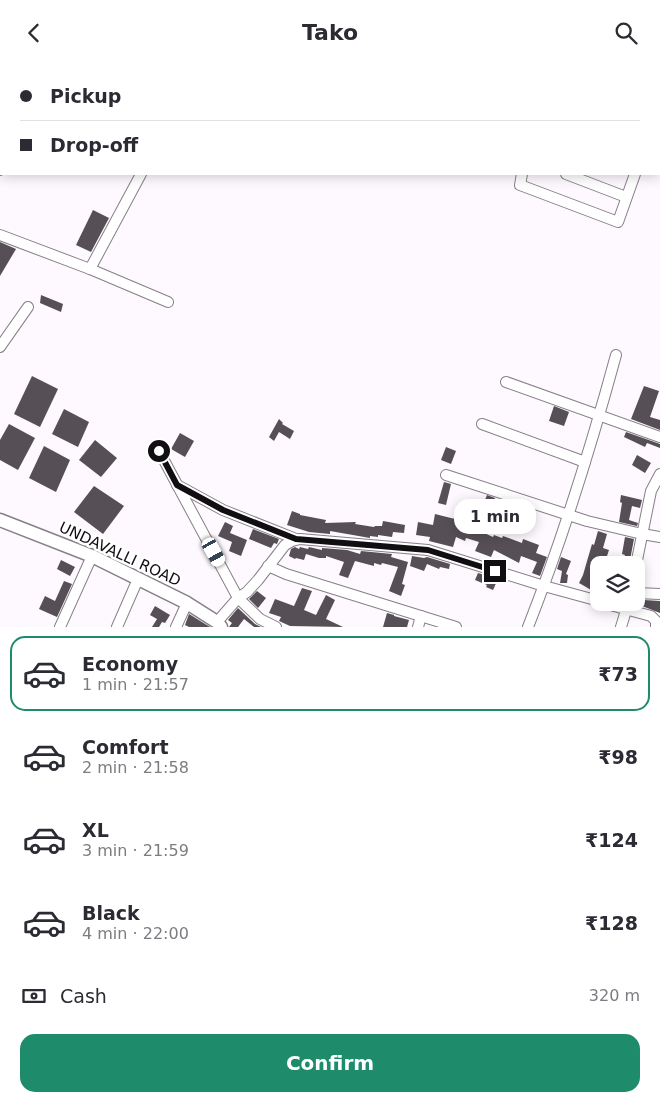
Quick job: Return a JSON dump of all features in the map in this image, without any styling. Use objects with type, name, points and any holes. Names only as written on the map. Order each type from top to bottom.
[{"type":"main road","name":"UNDAVALLI ROAD","points":[[0,520],[92,556],[187,603],[219,624]]},
{"type":"street","points":[[90,269],[139,175]]},
{"type":"street","points":[[522,175],[520,185],[618,222],[635,175]]},
{"type":"street","points":[[569,175],[626,197]]},
{"type":"street","points":[[0,235],[90,269],[168,302]]},
{"type":"street","points":[[0,347],[28,307]]},
{"type":"street","points":[[528,627],[544,586],[585,462],[616,355]]},
{"type":"street","points":[[506,381],[660,437]]},
{"type":"street","points":[[482,424],[585,462]]},
{"type":"street","points":[[159,451],[238,598],[260,619],[274,627]]},
{"type":"street","points":[[638,556],[651,491],[660,474]]},
{"type":"street","points":[[446,475],[587,521],[660,537]]},
{"type":"street","points":[[177,485],[223,510],[296,539],[428,550],[590,599]]},
{"type":"street","points":[[219,624],[238,598],[248,592],[285,545],[296,539]]},
{"type":"street","points":[[60,627],[92,556]]},
{"type":"street","points":[[268,566],[286,574],[456,627]]},
{"type":"street","points":[[117,627],[138,579]]},
{"type":"street","points":[[645,593],[660,594]]},
{"type":"street","points":[[176,627],[187,603]]},
{"type":"street","points":[[621,627],[626,611]]},
{"type":"street","points":[[640,611],[652,616],[657,626]]},
{"type":"street","points":[[418,627],[420,616]]},
{"type":"building","points":[[93,210],[109,218],[91,252],[76,245]]},
{"type":"building","points":[[0,242],[16,249],[0,276]]},
{"type":"building","points":[[41,295],[63,304],[61,312],[40,303]]},
{"type":"building","points":[[32,376],[58,389],[40,427],[14,414]]},
{"type":"building","points":[[644,386],[659,391],[650,417],[660,420],[660,430],[631,419]]},
{"type":"building","points":[[554,406],[569,412],[564,426],[549,421]]},
{"type":"building","points":[[64,409],[89,422],[78,447],[52,434]]},
{"type":"building","points":[[279,419],[282,424],[294,431],[290,439],[279,432],[274,441],[269,437]]},
{"type":"building","points":[[9,424],[35,438],[18,470],[0,460],[0,440]]},
{"type":"building","points":[[626,432],[660,444],[660,448],[647,443],[645,447],[624,437]]},
{"type":"building","points":[[180,433],[194,441],[185,457],[171,449]]},
{"type":"building","points":[[95,440],[117,458],[101,477],[79,460]]},
{"type":"building","points":[[44,446],[70,460],[56,492],[29,478]]},
{"type":"building","points":[[446,447],[456,451],[451,464],[441,460]]},
{"type":"building","points":[[637,455],[651,463],[645,473],[632,465]]},
{"type":"building","points":[[444,482],[451,484],[446,505],[438,503]]},
{"type":"building","points":[[94,486],[124,506],[103,534],[74,512]]},
{"type":"building","points":[[487,495],[495,498],[489,513],[481,510]]},
{"type":"building","points":[[621,495],[642,500],[640,508],[632,506],[629,520],[638,523],[637,526],[619,522],[622,503],[620,502]]},
{"type":"building","points":[[292,511],[300,515],[326,520],[325,523],[356,522],[355,524],[374,527],[382,526],[383,521],[405,525],[404,533],[393,532],[392,537],[378,535],[378,537],[370,536],[370,538],[330,531],[330,534],[309,532],[287,525]]},
{"type":"building","points":[[435,514],[471,523],[481,528],[480,531],[493,537],[494,535],[502,538],[503,536],[522,543],[523,539],[539,545],[536,553],[547,557],[540,576],[532,573],[537,562],[521,556],[519,563],[494,550],[491,557],[475,551],[479,542],[466,538],[465,541],[456,537],[453,547],[429,541],[430,537],[416,535],[418,522],[433,525]]},
{"type":"building","points":[[225,522],[233,526],[230,533],[247,540],[241,556],[229,551],[232,542],[218,536]]},
{"type":"building","points":[[253,529],[279,539],[277,544],[274,543],[271,548],[249,539]]},
{"type":"building","points":[[598,531],[607,534],[603,548],[609,550],[607,556],[590,556],[590,589],[579,583],[592,544],[594,545]]},
{"type":"building","points":[[625,537],[634,539],[631,556],[622,554]]},
{"type":"building","points":[[295,547],[299,549],[300,547],[308,549],[309,547],[322,550],[322,548],[347,550],[360,554],[361,551],[392,554],[391,557],[408,562],[402,584],[405,585],[401,596],[389,591],[398,567],[382,563],[381,565],[374,563],[374,566],[355,561],[348,578],[339,575],[344,562],[326,556],[326,558],[319,558],[306,554],[304,560],[295,559],[289,556],[291,549]]},
{"type":"building","points":[[412,556],[427,557],[450,564],[449,569],[440,567],[439,569],[427,564],[424,571],[410,566]]},
{"type":"building","points":[[561,557],[571,561],[566,574],[568,575],[567,583],[560,583],[562,571],[557,569]]},
{"type":"building","points":[[61,560],[75,567],[70,576],[57,569]]},
{"type":"building","points":[[478,573],[498,579],[493,590],[475,580]]},
{"type":"building","points":[[64,581],[72,584],[57,617],[39,609],[45,596],[55,601]]},
{"type":"building","points":[[302,588],[312,591],[304,610],[316,615],[326,595],[335,600],[326,619],[343,627],[290,626],[279,621],[281,617],[269,613],[275,599],[294,606]]},
{"type":"building","points":[[257,591],[266,598],[258,608],[249,599]]},
{"type":"building","points":[[645,600],[660,601],[660,613],[645,607]]},
{"type":"building","points":[[155,606],[170,615],[165,623],[162,622],[159,627],[152,627],[157,619],[150,615]]},
{"type":"building","points":[[238,608],[255,624],[261,627],[254,627],[244,619],[238,627],[229,627],[232,623],[228,620]]},
{"type":"building","points":[[387,613],[409,620],[407,627],[383,627]]},
{"type":"building","points":[[189,614],[210,627],[189,627],[185,625]]},
{"type":"route","points":[[159,451],[177,485],[223,510],[296,539],[428,550],[495,571]]}]
